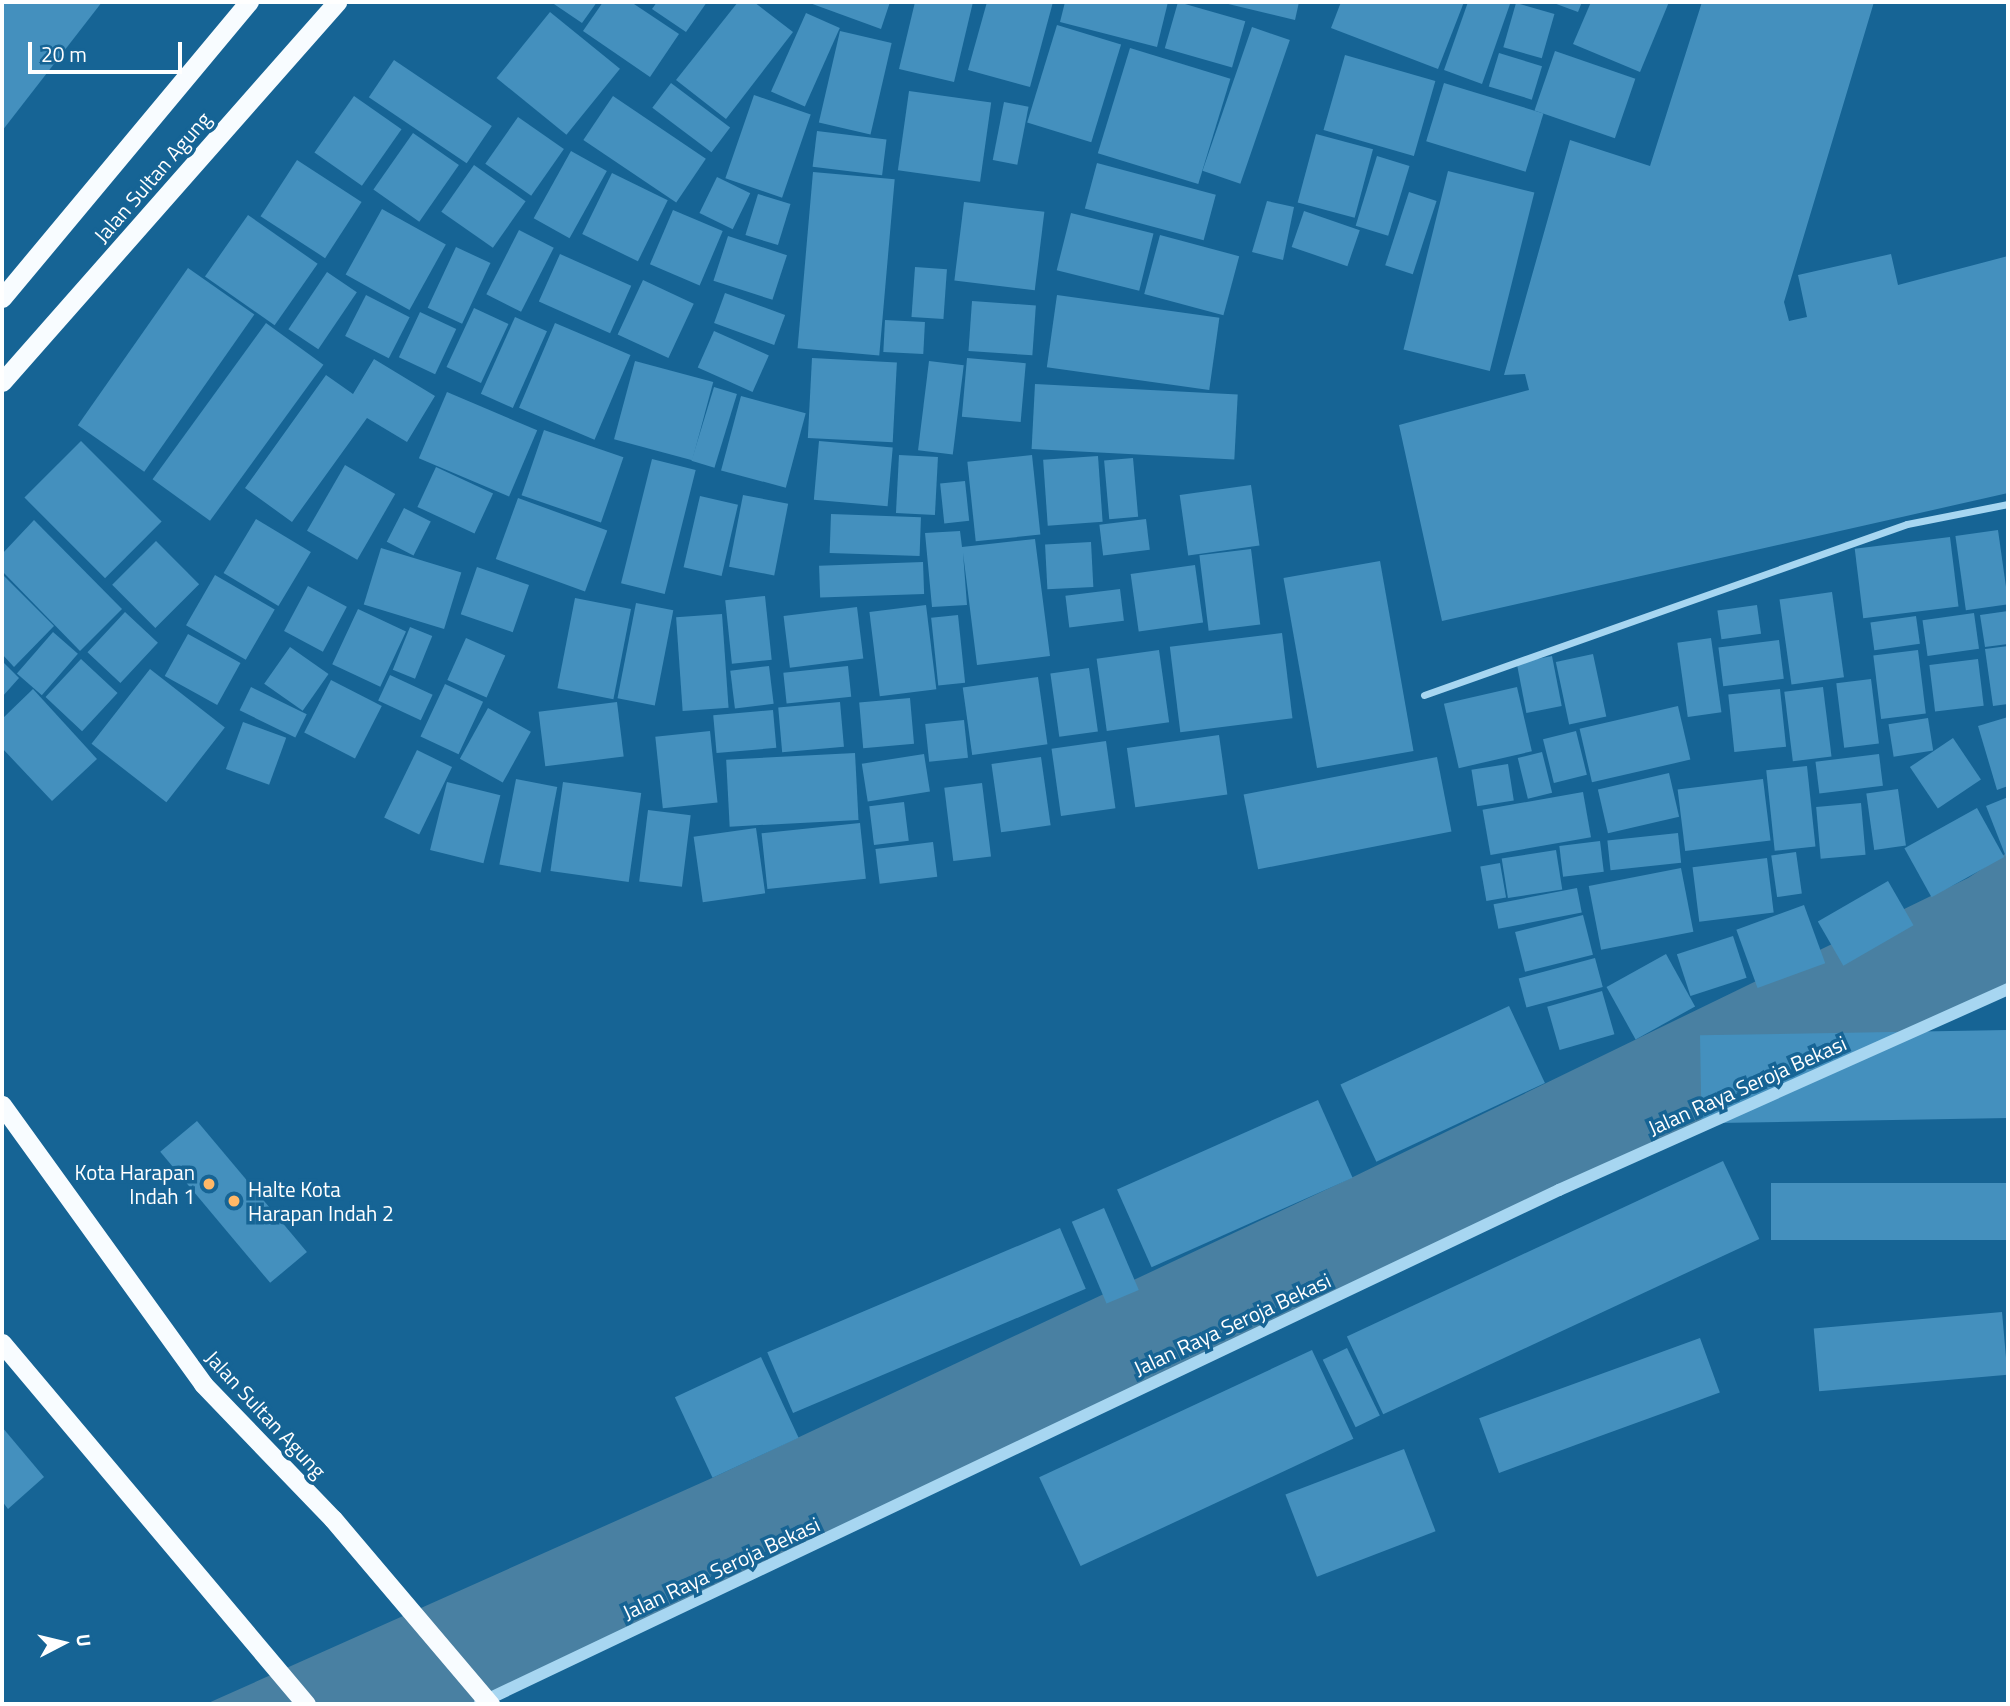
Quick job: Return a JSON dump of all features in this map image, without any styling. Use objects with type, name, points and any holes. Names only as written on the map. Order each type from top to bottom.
[{"type":"highway","name":"Jalan Sultan Agung","points":[[2,298],[249,2]]},
{"type":"highway","name":"Jalan Sultan Agung","points":[[2,382],[337,2]]},
{"type":"highway","name":"Jalan Sultan Agung","points":[[2,1105],[203,1384],[333,1519],[490,1704]]},
{"type":"highway","points":[[2,1343],[213,1600],[306,1704]]},
{"type":"street","points":[[1424,695],[1908,524],[2008,504]]},
{"type":"street","name":"Jalan Raya Seroja Bekasi","points":[[478,1704],[1559,1190],[2008,989]]},
{"type":"water","points":[[2008,852],[2008,989],[1721,1118],[476,1704],[206,1704],[712,1478],[1353,1177],[1968,878]]},
{"type":"building","points":[[2,2],[102,2],[2,131]]},
{"type":"building","points":[[551,2],[597,2],[582,23]]},
{"type":"building","points":[[603,2],[631,2],[679,34],[650,77],[583,31]]},
{"type":"building","points":[[657,2],[707,2],[686,32],[652,9]]},
{"type":"building","points":[[738,2],[754,2],[793,32],[726,119],[676,80]]},
{"type":"building","points":[[807,2],[890,2],[881,29]]},
{"type":"building","points":[[915,2],[973,2],[954,82],[899,69]]},
{"type":"building","points":[[987,2],[1053,2],[1030,87],[968,70]]},
{"type":"building","points":[[1065,2],[1168,2],[1157,47],[1060,22]]},
{"type":"building","points":[[1178,2],[1245,21],[1232,67],[1165,48]]},
{"type":"building","points":[[1220,2],[1299,2],[1295,20]]},
{"type":"building","points":[[1341,2],[1464,2],[1438,69],[1331,28]]},
{"type":"building","points":[[1468,2],[1510,4],[1482,84],[1444,70]]},
{"type":"building","points":[[1551,2],[1582,2],[1578,12]]},
{"type":"building","points":[[1591,2],[1669,2],[1640,72],[1573,44]]},
{"type":"building","points":[[1702,2],[1874,2],[1784,302],[1789,321],[1807,317],[1798,275],[1891,254],[1898,285],[2008,256],[2008,493],[1442,621],[1399,425],[1529,390],[1525,374],[1504,375],[1570,140],[1650,166]]},
{"type":"building","points":[[1516,3],[1554,14],[1542,58],[1503,47]]},
{"type":"building","points":[[550,12],[620,69],[566,135],[497,78]]},
{"type":"building","points":[[806,13],[840,28],[805,107],[771,92]]},
{"type":"building","points":[[1057,25],[1121,45],[1091,142],[1027,123]]},
{"type":"building","points":[[1252,27],[1290,40],[1240,184],[1203,171]]},
{"type":"building","points":[[840,31],[892,43],[870,135],[819,123]]},
{"type":"building","points":[[1130,48],[1230,79],[1198,184],[1098,153]]},
{"type":"building","points":[[1555,51],[1635,79],[1615,138],[1534,111]]},
{"type":"building","points":[[1499,53],[1542,66],[1532,100],[1489,86]]},
{"type":"building","points":[[1345,55],[1435,81],[1414,156],[1324,130]]},
{"type":"building","points":[[394,60],[492,126],[467,163],[369,97]]},
{"type":"building","points":[[671,83],[730,128],[711,152],[652,108]]},
{"type":"building","points":[[1444,83],[1543,113],[1526,172],[1426,141]]},
{"type":"building","points":[[909,91],[991,103],[980,182],[898,170]]},
{"type":"building","points":[[754,95],[811,115],[782,198],[725,178]]},
{"type":"building","points":[[354,96],[402,129],[362,186],[314,153]]},
{"type":"building","points":[[613,96],[706,159],[676,203],[583,140]]},
{"type":"building","points":[[1004,102],[1029,107],[1017,165],[993,160]]},
{"type":"building","points":[[518,117],[564,149],[531,196],[485,164]]},
{"type":"building","points":[[817,131],[886,140],[882,175],[813,167]]},
{"type":"building","points":[[413,133],[459,165],[419,222],[373,190]]},
{"type":"building","points":[[1316,134],[1373,149],[1355,218],[1298,203]]},
{"type":"building","points":[[571,151],[607,171],[570,238],[534,218]]},
{"type":"building","points":[[1377,156],[1410,166],[1388,236],[1356,226]]},
{"type":"building","points":[[297,160],[362,202],[325,258],[261,216]]},
{"type":"building","points":[[1097,163],[1216,195],[1204,240],[1085,208]]},
{"type":"building","points":[[474,165],[526,201],[493,248],[441,212]]},
{"type":"building","points":[[1448,171],[1534,193],[1490,371],[1403,350]]},
{"type":"building","points":[[813,172],[895,179],[879,355],[798,348]]},
{"type":"building","points":[[612,173],[668,200],[638,261],[582,234]]},
{"type":"building","points":[[717,177],[750,193],[733,229],[699,213]]},
{"type":"building","points":[[1409,192],[1437,201],[1413,274],[1385,265]]},
{"type":"building","points":[[758,194],[791,204],[778,245],[745,235]]},
{"type":"building","points":[[1267,201],[1294,207],[1283,260],[1252,252]]},
{"type":"building","points":[[964,202],[1044,212],[1035,290],[954,280]]},
{"type":"building","points":[[382,209],[446,244],[409,310],[346,275]]},
{"type":"building","points":[[673,210],[723,231],[700,285],[650,264]]},
{"type":"building","points":[[1304,211],[1360,230],[1347,266],[1292,247]]},
{"type":"building","points":[[1071,213],[1153,234],[1139,291],[1057,270]]},
{"type":"building","points":[[248,215],[318,264],[275,325],[205,276]]},
{"type":"building","points":[[519,230],[554,248],[521,312],[486,294]]},
{"type":"building","points":[[1160,235],[1239,256],[1223,315],[1144,294]]},
{"type":"building","points":[[728,236],[787,255],[772,300],[713,281]]},
{"type":"building","points":[[456,247],[490,263],[462,324],[428,308]]},
{"type":"building","points":[[560,254],[631,286],[610,333],[539,302]]},
{"type":"building","points":[[915,267],[947,269],[943,319],[912,317]]},
{"type":"building","points":[[188,268],[254,314],[144,472],[78,425]]},
{"type":"building","points":[[327,272],[357,292],[318,349],[288,329]]},
{"type":"building","points":[[643,280],[694,304],[668,358],[618,334]]},
{"type":"building","points":[[725,293],[785,315],[774,345],[714,323]]},
{"type":"building","points":[[366,295],[410,317],[389,358],[345,336]]},
{"type":"building","points":[[1057,295],[1219,318],[1209,390],[1047,367]]},
{"type":"building","points":[[972,301],[1036,305],[1032,355],[969,351]]},
{"type":"building","points":[[474,308],[508,324],[481,383],[447,367]]},
{"type":"building","points":[[420,312],[456,329],[435,374],[399,357]]},
{"type":"building","points":[[515,317],[547,331],[513,408],[481,394]]},
{"type":"building","points":[[885,320],[925,322],[923,354],[883,352]]},
{"type":"building","points":[[266,323],[323,365],[210,521],[153,479]]},
{"type":"building","points":[[555,323],[630,355],[595,440],[519,408]]},
{"type":"building","points":[[714,331],[769,355],[753,392],[698,368]]},
{"type":"building","points":[[812,358],[897,362],[893,442],[808,438]]},
{"type":"building","points":[[967,358],[1026,363],[1021,422],[962,417]]},
{"type":"building","points":[[374,359],[435,396],[407,442],[367,418],[292,522],[245,488],[326,375],[353,394]]},
{"type":"building","points":[[635,361],[713,382],[692,460],[614,439]]},
{"type":"building","points":[[929,361],[964,365],[953,455],[918,450]]},
{"type":"building","points":[[1035,384],[1238,395],[1234,460],[1032,449]]},
{"type":"building","points":[[714,387],[737,394],[714,468],[691,461]]},
{"type":"building","points":[[447,392],[537,430],[509,497],[419,458]]},
{"type":"building","points":[[741,396],[806,413],[786,488],[721,470]]},
{"type":"building","points":[[544,430],[623,457],[601,523],[522,495]]},
{"type":"building","points":[[81,441],[162,522],[105,578],[24,498]]},
{"type":"building","points":[[819,441],[893,447],[888,506],[814,500]]},
{"type":"building","points":[[899,455],[938,457],[935,515],[896,513]]},
{"type":"building","points":[[1032,455],[1040,535],[976,541],[967,462]]},
{"type":"building","points":[[1098,456],[1103,522],[1048,526],[1043,460]]},
{"type":"building","points":[[1133,458],[1138,517],[1109,519],[1104,461]]},
{"type":"building","points":[[652,459],[696,470],[665,594],[621,583]]},
{"type":"building","points":[[345,465],[395,494],[357,560],[307,531]]},
{"type":"building","points":[[436,467],[493,494],[475,534],[417,507]]},
{"type":"building","points":[[965,481],[969,521],[944,523],[940,484]]},
{"type":"building","points":[[1251,485],[1259,545],[1188,555],[1180,495]]},
{"type":"building","points":[[743,495],[788,504],[774,575],[729,567]]},
{"type":"building","points":[[700,496],[738,505],[722,576],[684,567]]},
{"type":"building","points":[[518,498],[607,530],[585,592],[496,559]]},
{"type":"building","points":[[404,508],[431,522],[413,555],[387,542]]},
{"type":"building","points":[[831,514],[921,517],[920,556],[830,553]]},
{"type":"building","points":[[256,519],[311,552],[278,606],[224,573]]},
{"type":"building","points":[[1146,519],[1150,550],[1103,555],[1099,525]]},
{"type":"building","points":[[34,520],[122,609],[80,651],[2,571],[2,554]]},
{"type":"building","points":[[1998,530],[2008,604],[1966,610],[1955,536]]},
{"type":"building","points":[[960,531],[962,547],[1035,539],[1050,656],[977,665],[963,553],[967,605],[932,607],[925,533]]},
{"type":"building","points":[[1950,537],[1959,606],[1863,618],[1855,549]]},
{"type":"building","points":[[156,541],[199,584],[155,628],[112,585]]},
{"type":"building","points":[[1091,542],[1093,587],[1047,589],[1045,544]]},
{"type":"building","points":[[381,548],[461,573],[444,629],[364,604]]},
{"type":"building","points":[[1251,549],[1260,624],[1209,631],[1199,555]]},
{"type":"building","points":[[1380,561],[1414,751],[1317,768],[1283,578]]},
{"type":"building","points":[[923,562],[924,594],[820,598],[819,566]]},
{"type":"building","points":[[1195,565],[1203,622],[1139,631],[1131,574]]},
{"type":"building","points":[[477,567],[529,585],[513,632],[461,614]]},
{"type":"building","points":[[2,574],[54,626],[14,667],[2,654]]},
{"type":"building","points":[[215,575],[275,610],[246,660],[186,625]]},
{"type":"building","points":[[308,586],[347,607],[323,652],[284,631]]},
{"type":"building","points":[[1120,589],[1124,621],[1069,627],[1065,596]]},
{"type":"building","points":[[1832,592],[1844,677],[1791,685],[1780,599]]},
{"type":"building","points":[[765,596],[772,660],[732,664],[725,600]]},
{"type":"building","points":[[575,598],[631,609],[613,699],[557,688]]},
{"type":"building","points":[[636,603],[673,610],[655,705],[617,698]]},
{"type":"building","points":[[926,605],[936,689],[880,696],[869,612]]},
{"type":"building","points":[[1757,605],[1761,634],[1721,639],[1717,611]]},
{"type":"building","points":[[857,607],[863,659],[790,668],[784,616]]},
{"type":"building","points":[[358,609],[406,631],[380,687],[332,664]]},
{"type":"building","points":[[2008,611],[2008,644],[1985,647],[1980,615]]},
{"type":"building","points":[[125,612],[158,643],[120,683],[87,652]]},
{"type":"building","points":[[1974,613],[1979,649],[1928,656],[1923,620]]},
{"type":"building","points":[[722,614],[729,708],[683,711],[676,617]]},
{"type":"building","points":[[958,615],[965,683],[938,685],[931,618]]},
{"type":"building","points":[[1916,616],[1920,644],[1874,650],[1870,622]]},
{"type":"building","points":[[410,627],[432,636],[415,679],[393,670]]},
{"type":"building","points":[[53,632],[78,654],[42,695],[17,674]]},
{"type":"building","points":[[1282,633],[1292,718],[1180,732],[1170,647]]},
{"type":"building","points":[[188,634],[240,663],[217,705],[165,676]]},
{"type":"building","points":[[466,638],[505,655],[487,698],[447,680]]},
{"type":"building","points":[[1711,638],[1721,712],[1688,717],[1677,643]]},
{"type":"building","points":[[1779,640],[1784,679],[1723,686],[1718,647]]},
{"type":"building","points":[[2008,646],[2008,704],[1993,706],[1985,649]]},
{"type":"building","points":[[290,647],[329,674],[303,711],[264,684]]},
{"type":"building","points":[[1159,650],[1169,722],[1107,731],[1097,659]]},
{"type":"building","points":[[1918,650],[1926,714],[1881,719],[1873,655]]},
{"type":"building","points":[[1593,654],[1606,717],[1569,725],[1556,662]]},
{"type":"building","points":[[1552,656],[1562,706],[1526,713],[1517,663]]},
{"type":"building","points":[[81,659],[118,693],[82,731],[46,697]]},
{"type":"building","points":[[1978,659],[1984,706],[1935,712],[1929,665]]},
{"type":"building","points":[[2,661],[19,678],[2,697]]},
{"type":"building","points":[[769,666],[774,704],[735,708],[730,671]]},
{"type":"building","points":[[848,666],[851,697],[787,704],[783,673]]},
{"type":"building","points":[[1089,668],[1098,731],[1059,737],[1050,673]]},
{"type":"building","points":[[150,669],[225,727],[166,802],[92,744]]},
{"type":"building","points":[[390,675],[433,695],[421,720],[378,700]]},
{"type":"building","points":[[1038,677],[1047,744],[972,755],[963,688]]},
{"type":"building","points":[[1871,679],[1879,744],[1844,748],[1836,683]]},
{"type":"building","points":[[331,680],[382,706],[355,758],[304,733]]},
{"type":"building","points":[[445,684],[483,702],[459,754],[420,737]]},
{"type":"building","points":[[251,687],[307,714],[295,738],[240,710]]},
{"type":"building","points":[[1517,687],[1532,751],[1459,768],[1444,704]]},
{"type":"building","points":[[1823,687],[1832,756],[1793,761],[1784,692]]},
{"type":"building","points":[[33,689],[97,759],[52,801],[2,748],[2,719]]},
{"type":"building","points":[[1780,689],[1786,747],[1734,752],[1728,694]]},
{"type":"building","points":[[910,698],[914,744],[863,748],[859,702]]},
{"type":"building","points":[[617,702],[624,757],[545,766],[539,712]]},
{"type":"building","points":[[840,702],[844,747],[782,752],[778,707]]},
{"type":"building","points":[[1678,706],[1690,760],[1592,782],[1580,729]]},
{"type":"building","points":[[488,708],[531,732],[503,782],[460,759]]},
{"type":"building","points":[[773,710],[776,748],[717,753],[713,715]]},
{"type":"building","points":[[2008,717],[2008,786],[1997,790],[1978,726]]},
{"type":"building","points":[[1928,718],[1933,751],[1894,757],[1888,724]]},
{"type":"building","points":[[964,720],[968,758],[929,762],[925,724]]},
{"type":"building","points":[[243,722],[286,738],[269,785],[226,769]]},
{"type":"building","points":[[710,731],[718,803],[663,808],[655,737]]},
{"type":"building","points":[[1576,731],[1587,775],[1554,783],[1543,739]]},
{"type":"building","points":[[1219,735],[1227,794],[1135,807],[1127,748]]},
{"type":"building","points":[[1953,738],[1981,779],[1938,809],[1910,767]]},
{"type":"building","points":[[1106,741],[1115,808],[1061,816],[1052,749]]},
{"type":"building","points":[[417,750],[452,767],[419,835],[384,817]]},
{"type":"building","points":[[1542,752],[1552,793],[1528,799],[1518,758]]},
{"type":"building","points":[[855,753],[859,820],[730,827],[726,760]]},
{"type":"building","points":[[924,754],[930,792],[868,801],[862,764]]},
{"type":"building","points":[[1879,754],[1883,786],[1819,794],[1815,762]]},
{"type":"building","points":[[1041,757],[1051,825],[1001,832],[991,764]]},
{"type":"building","points":[[1437,757],[1452,832],[1258,869],[1244,795]]},
{"type":"building","points":[[1508,764],[1514,801],[1477,806],[1471,770]]},
{"type":"building","points":[[1807,766],[1815,847],[1775,851],[1766,770]]},
{"type":"building","points":[[1669,773],[1679,817],[1608,833],[1598,789]]},
{"type":"building","points":[[516,779],[557,787],[541,872],[499,864]]},
{"type":"building","points":[[1763,779],[1771,841],[1685,851],[1678,789]]},
{"type":"building","points":[[447,782],[500,795],[483,863],[430,850]]},
{"type":"building","points":[[563,782],[641,793],[629,882],[550,871]]},
{"type":"building","points":[[982,783],[991,856],[953,861],[944,788]]},
{"type":"building","points":[[1898,789],[1906,845],[1874,850],[1866,793]]},
{"type":"building","points":[[1583,792],[1591,837],[1491,855],[1483,810]]},
{"type":"building","points":[[2008,797],[2008,856],[2006,857],[1986,806]]},
{"type":"building","points":[[904,802],[909,841],[874,845],[869,806]]},
{"type":"building","points":[[1861,803],[1866,855],[1821,859],[1816,807]]},
{"type":"building","points":[[1977,808],[2004,857],[1932,897],[1904,848]]},
{"type":"building","points":[[648,810],[691,815],[682,887],[639,881]]},
{"type":"building","points":[[860,823],[866,879],[767,889],[762,833]]},
{"type":"building","points":[[756,828],[765,893],[703,902],[694,837]]},
{"type":"building","points":[[1678,833],[1681,863],[1611,870],[1607,840]]},
{"type":"building","points":[[1600,841],[1604,872],[1563,877],[1559,846]]},
{"type":"building","points":[[933,842],[937,877],[880,884],[875,849]]},
{"type":"building","points":[[1556,850],[1562,890],[1508,898],[1502,859]]},
{"type":"building","points":[[1796,852],[1802,894],[1777,897],[1771,855]]},
{"type":"building","points":[[1767,858],[1774,913],[1699,922],[1693,867]]},
{"type":"building","points":[[1500,863],[1506,897],[1486,901],[1480,866]]},
{"type":"building","points":[[1681,868],[1693,932],[1601,950],[1589,886]]},
{"type":"building","points":[[1888,881],[1914,925],[1843,966],[1818,922]]},
{"type":"building","points":[[1577,888],[1582,913],[1498,929],[1494,904]]},
{"type":"building","points":[[1804,905],[1825,963],[1758,988],[1736,930]]},
{"type":"building","points":[[1583,915],[1593,955],[1525,972],[1515,932]]},
{"type":"building","points":[[1733,936],[1747,978],[1690,996],[1677,954]]},
{"type":"building","points":[[1666,954],[1695,1006],[1636,1039],[1607,987]]},
{"type":"building","points":[[1595,958],[1603,987],[1526,1007],[1519,978]]},
{"type":"building","points":[[1602,991],[1614,1034],[1560,1050],[1547,1007]]},
{"type":"building","points":[[1509,1006],[1545,1083],[1376,1162],[1340,1085]]},
{"type":"building","points":[[2007,1030],[2008,1118],[1702,1123],[1700,1035]]},
{"type":"building","points":[[1318,1100],[1353,1178],[1152,1267],[1117,1189]]},
{"type":"building","name":"Halte Kota Harapan Indah 2","points":[[197,1121],[307,1252],[270,1283],[160,1152]]},
{"type":"building","points":[[1723,1161],[1759,1239],[1383,1414],[1347,1336]]},
{"type":"building","points":[[1771,1183],[2008,1183],[2008,1240],[1771,1240]]},
{"type":"building","points":[[1104,1208],[1139,1290],[1107,1304],[1072,1222]]},
{"type":"building","points":[[1060,1228],[1086,1289],[793,1413],[767,1352]]},
{"type":"building","points":[[2002,1312],[2007,1375],[1819,1391],[1814,1328]]},
{"type":"building","points":[[1700,1338],[1720,1393],[1499,1473],[1479,1418]]},
{"type":"building","points":[[1347,1348],[1380,1415],[1356,1427],[1323,1360]]},
{"type":"building","points":[[1312,1350],[1353,1439],[1081,1566],[1039,1477]]},
{"type":"building","points":[[761,1357],[799,1438],[713,1478],[675,1397]]},
{"type":"building","points":[[2,1427],[44,1477],[8,1509],[2,1501]]},
{"type":"building","points":[[1404,1449],[1436,1531],[1317,1577],[1285,1495]]},
{"type":"place","name":"Kota Harapan Indah 1","points":[[209,1184]]},
{"type":"place","name":"Halte Kota Harapan Indah 2","points":[[234,1201]]}]
